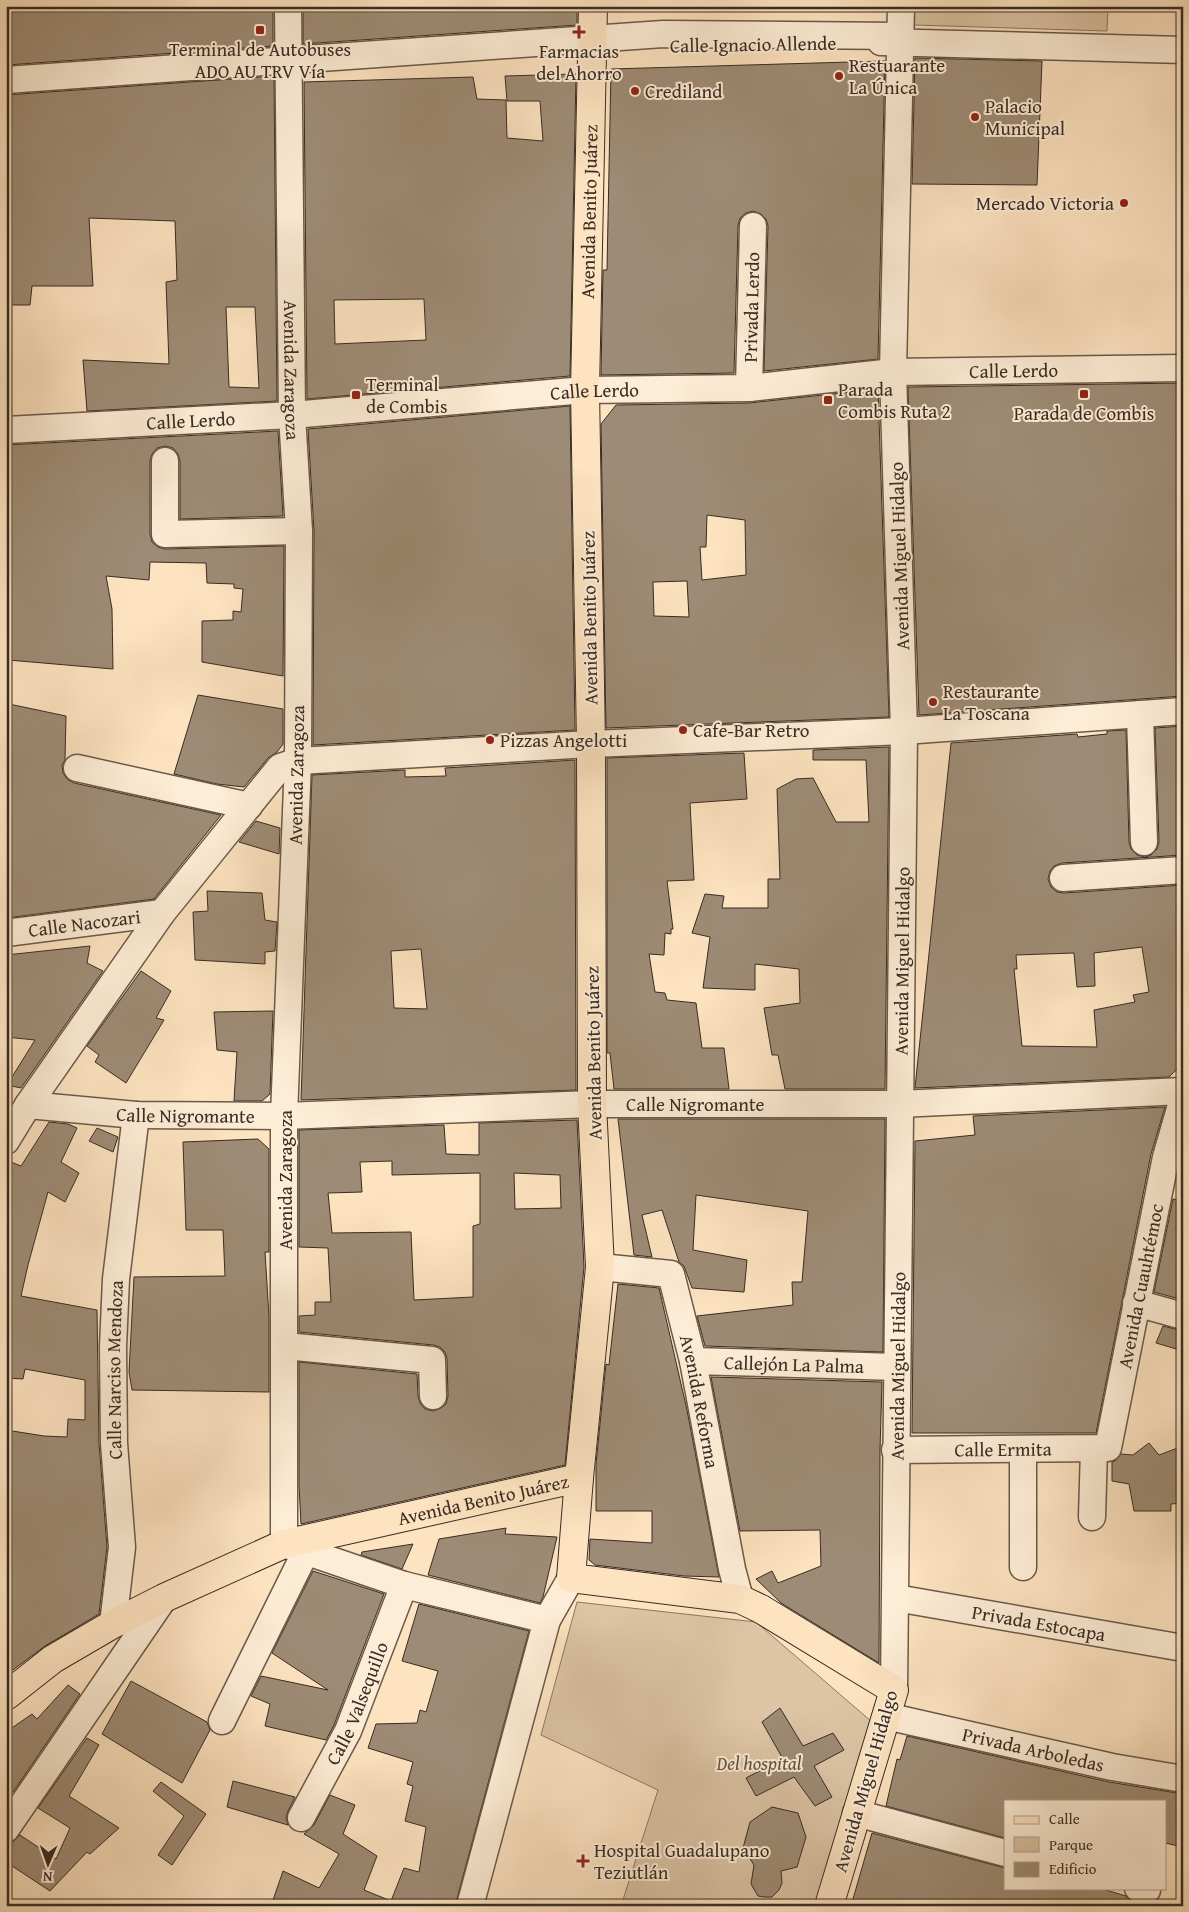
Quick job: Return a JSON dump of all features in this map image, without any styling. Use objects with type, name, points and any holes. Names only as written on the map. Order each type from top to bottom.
[{"type":"main road","name":"Avenida Benito Juárez","points":[[6,1696],[53,1659],[164,1598],[301,1544],[579,1478],[600,1266],[592,1104],[591,744],[585,390],[593,6]]},
{"type":"main road","points":[[579,1478],[571,1578],[751,1604],[894,1690]]},
{"type":"main road","name":"Avenida Miguel Hidalgo","points":[[829,1906],[894,1690]]},
{"type":"street","name":"Avenida Zaragoza","points":[[288,6],[292,415],[299,531],[289,764],[284,1116],[285,1346],[301,1544]]},
{"type":"street","name":"Avenida Miguel Hidalgo","points":[[894,1690],[904,730],[893,372],[901,6]]},
{"type":"street","points":[[6,80],[288,59],[593,42],[662,34],[900,39],[1183,50]]},
{"type":"street","name":"Privada Lerdo","points":[[749,388],[753,226]]},
{"type":"street","name":"Calle Lerdo","points":[[6,430],[292,415],[585,390],[749,388],[893,372],[1183,368]]},
{"type":"street","points":[[165,461],[165,534],[299,531]]},
{"type":"street","points":[[6,1141],[28,1105],[162,913],[249,806],[289,764],[591,744],[904,730],[1183,711]]},
{"type":"street","points":[[1140,714],[1144,842]]},
{"type":"street","points":[[78,768],[249,806]]},
{"type":"street","points":[[1063,878],[1183,870]]},
{"type":"street","name":"Calle Nacozari","points":[[6,933],[162,913]]},
{"type":"street","name":"Calle Nigromante","points":[[28,1105],[136,1115],[284,1116],[592,1104],[899,1104],[1183,1090]]},
{"type":"street","name":"Avenida Cuauhtémoc","points":[[1092,1517],[1101,1449],[1136,1303],[1175,1157],[1183,1098]]},
{"type":"street","name":"Calle Narciso Mendoza","points":[[114,1624],[122,1547],[114,1442],[113,1348],[116,1279],[136,1115]]},
{"type":"street","name":"Avenida Reforma","points":[[600,1266],[671,1274],[693,1361],[732,1569],[751,1604]]},
{"type":"street","points":[[1136,1303],[1183,1316]]},
{"type":"street","points":[[285,1346],[432,1360],[433,1396]]},
{"type":"street","name":"Callejón La Palma","points":[[693,1361],[896,1367]]},
{"type":"street","name":"Calle Ermita","points":[[895,1450],[1101,1449]]},
{"type":"street","points":[[1023,1450],[1023,1567]]},
{"type":"street","points":[[222,1721],[301,1544],[404,1585],[547,1620]]},
{"type":"street","points":[[470,1906],[547,1620],[571,1578]]},
{"type":"street","name":"Calle Valsequillo","points":[[300,1818],[348,1731],[404,1585]]},
{"type":"street","points":[[6,1828],[164,1598]]},
{"type":"street","name":"Privada Estocapa","points":[[896,1603],[1183,1648]]},
{"type":"street","name":"Privada Estocapa","points":[[896,1603],[1183,1658]]},
{"type":"street","name":"Privada Arboledas","points":[[886,1716],[1112,1767],[1183,1779]]},
{"type":"street","points":[[856,1813],[1004,1853]]},
{"type":"green space","points":[[914,6],[1108,6],[1107,31],[914,25]]},
{"type":"green space","name":"Del hospital","points":[[577,1602],[756,1622],[879,1728],[823,1906],[621,1906],[658,1790],[541,1735]]},
{"type":"building","points":[[9,6],[273,6],[273,46],[7,65]]},
{"type":"building","points":[[303,6],[577,6],[577,25],[303,44]]},
{"type":"building","name":"Palacio Municipal","points":[[915,58],[1042,61],[1037,185],[912,184]]},
{"type":"building","points":[[885,61],[878,359],[764,371],[768,226],[766,219],[761,214],[753,211],[746,213],[740,218],[738,226],[734,373],[601,375],[603,270],[607,270],[611,69]]},
{"type":"building","points":[[576,74],[570,376],[307,399],[304,82],[473,77],[477,99],[506,100],[507,138],[543,141],[540,101],[507,101],[505,76]],"holes":[[[424,299],[426,340],[335,344],[334,300]]]},
{"type":"building","points":[[274,76],[277,401],[87,411],[83,360],[169,364],[166,282],[177,280],[175,221],[89,218],[93,286],[32,286],[30,305],[12,305],[6,95]],"holes":[[[226,307],[255,307],[259,388],[229,387]]]},
{"type":"building","points":[[1183,383],[1183,696],[919,715],[908,387]]},
{"type":"building","points":[[878,389],[889,717],[606,728],[601,424],[616,405],[749,403]],"holes":[[[707,515],[745,520],[746,575],[702,580],[700,547],[706,547]],[[687,581],[689,617],[654,616],[653,582]]]},
{"type":"building","points":[[570,406],[575,730],[313,745],[314,531],[308,429]]},
{"type":"building","points":[[278,431],[283,516],[180,519],[180,461],[178,454],[173,448],[165,446],[157,448],[152,454],[150,461],[150,534],[152,542],[158,547],[165,549],[284,546],[283,676],[202,662],[202,621],[233,620],[233,611],[241,612],[243,589],[234,588],[234,584],[207,583],[206,563],[150,562],[149,580],[106,576],[112,609],[113,669],[8,660],[6,445]]},
{"type":"building","points":[[198,695],[283,709],[283,744],[277,752],[268,758],[244,787],[217,784],[174,774]]},
{"type":"building","points":[[9,704],[66,716],[65,760],[62,765],[63,773],[67,779],[74,783],[221,815],[154,899],[6,918]]},
{"type":"building","points":[[1183,726],[1183,855],[1062,863],[1054,866],[1050,871],[1048,879],[1051,887],[1057,892],[1064,893],[1183,885],[1183,1047],[1181,1065],[1169,1077],[915,1088],[951,743],[1077,734],[1078,737],[1107,734],[1107,731],[1126,730],[1129,842],[1131,849],[1137,855],[1145,857],[1151,855],[1157,849],[1159,842],[1155,728]],"holes":[[[1142,947],[1149,992],[1133,995],[1135,1002],[1094,1010],[1097,1047],[1022,1046],[1014,969],[1017,969],[1016,955],[1074,953],[1077,987],[1095,986],[1094,953]]]},
{"type":"building","points":[[889,747],[885,1089],[785,1089],[778,1055],[772,1055],[764,1008],[800,1003],[799,969],[755,964],[755,990],[703,988],[710,937],[692,933],[705,894],[724,896],[722,908],[768,908],[768,879],[780,879],[777,789],[796,779],[813,778],[836,822],[869,822],[866,760],[813,760],[813,750]]},
{"type":"building","points":[[744,753],[747,799],[690,803],[694,880],[667,881],[673,929],[671,929],[671,934],[665,933],[664,955],[649,954],[655,992],[665,993],[667,1000],[696,1003],[702,1048],[724,1048],[729,1089],[614,1089],[610,1053],[607,1053],[607,758]]},
{"type":"building","points":[[575,760],[576,1090],[301,1100],[312,775],[405,770],[405,777],[446,776],[445,768]],"holes":[[[421,949],[427,1009],[394,1008],[391,951]]]},
{"type":"building","points":[[256,821],[280,828],[279,854],[239,842]]},
{"type":"building","points":[[207,891],[262,893],[265,920],[277,922],[275,951],[265,952],[265,964],[195,960],[193,912],[208,911]]},
{"type":"building","points":[[90,946],[87,963],[103,971],[21,1088],[7,1085],[35,1040],[6,1037],[6,955]]},
{"type":"building","points":[[141,971],[171,991],[156,1018],[164,1020],[126,1083],[95,1062],[99,1055],[87,1046]]},
{"type":"building","points":[[273,1011],[270,1094],[262,1101],[234,1101],[237,1052],[217,1050],[214,1012]]},
{"type":"building","points":[[1165,1107],[1151,1154],[1096,1433],[912,1433],[915,1141],[975,1135],[973,1116]]},
{"type":"building","points":[[618,1119],[885,1119],[883,1352],[705,1346],[697,1316],[793,1305],[792,1282],[802,1282],[808,1211],[696,1195],[693,1250],[747,1260],[744,1292],[692,1288],[684,1266],[679,1262],[662,1210],[642,1215],[652,1257],[634,1255]]},
{"type":"building","points":[[577,1120],[584,1267],[565,1465],[301,1524],[299,1485],[299,1362],[417,1374],[420,1403],[425,1409],[433,1411],[446,1404],[448,1396],[447,1359],[445,1352],[440,1347],[299,1332],[299,1316],[315,1315],[315,1302],[331,1302],[328,1248],[299,1247],[299,1130],[444,1125],[446,1154],[479,1155],[479,1123]],"holes":[[[392,1161],[392,1175],[480,1173],[480,1224],[473,1226],[473,1297],[414,1300],[411,1232],[332,1233],[328,1193],[362,1192],[360,1162]],[[514,1173],[560,1175],[561,1208],[515,1209]]]},
{"type":"building","points":[[49,1122],[68,1124],[77,1128],[61,1162],[79,1173],[65,1202],[48,1192],[21,1296],[97,1310],[99,1443],[107,1547],[99,1614],[45,1646],[6,1675],[6,1430],[44,1436],[67,1437],[68,1419],[85,1420],[85,1380],[25,1369],[23,1379],[7,1378],[10,1347],[6,1346],[6,1160],[21,1166]]},
{"type":"building","points":[[97,1128],[118,1137],[113,1152],[89,1141]]},
{"type":"building","points":[[258,1139],[269,1149],[269,1252],[265,1252],[269,1317],[269,1392],[132,1390],[129,1372],[134,1277],[225,1276],[223,1230],[186,1230],[183,1142]]},
{"type":"building","points":[[1173,1199],[1183,1201],[1183,1300],[1154,1292]]},
{"type":"building","points":[[618,1284],[659,1288],[687,1410],[719,1577],[684,1576],[595,1565],[589,1560],[590,1539],[652,1543],[652,1511],[596,1511],[596,1464],[606,1364],[609,1365]]},
{"type":"building","points":[[1163,1326],[1183,1331],[1183,1351],[1156,1343]]},
{"type":"building","points":[[711,1377],[882,1382],[879,1663],[781,1603],[756,1579],[772,1571],[778,1583],[821,1566],[820,1530],[740,1531]]},
{"type":"building","points":[[1149,1443],[1159,1455],[1183,1446],[1183,1503],[1171,1504],[1171,1511],[1134,1511],[1129,1484],[1112,1481],[1112,1462],[1121,1454],[1133,1455]]},
{"type":"building","points":[[506,1528],[505,1534],[557,1537],[540,1603],[428,1575],[439,1539]]},
{"type":"building","points":[[413,1544],[402,1569],[361,1555],[362,1552]]},
{"type":"building","points":[[313,1571],[384,1594],[334,1725],[326,1740],[265,1726],[270,1704],[251,1696],[261,1676],[328,1690],[272,1653]]},
{"type":"building","points":[[419,1604],[529,1631],[455,1906],[271,1906],[283,1871],[319,1888],[339,1854],[304,1834],[314,1825],[330,1795],[355,1805],[343,1834],[377,1856],[364,1890],[391,1901],[404,1868],[419,1872],[426,1827],[405,1821],[413,1786],[407,1784],[413,1762],[368,1748],[376,1724],[417,1723],[420,1710],[426,1712],[438,1671],[402,1661]]},
{"type":"building","points":[[131,1681],[207,1722],[210,1730],[182,1783],[102,1734]]},
{"type":"building","points":[[68,1685],[80,1694],[13,1792],[6,1788],[6,1732],[32,1714],[37,1719]]},
{"type":"building","points":[[780,1708],[803,1746],[833,1733],[844,1750],[814,1766],[832,1797],[815,1806],[794,1777],[756,1796],[746,1778],[783,1759],[762,1722]]},
{"type":"building","points":[[907,1736],[1109,1782],[1183,1794],[1183,1847],[1166,1843],[1166,1800],[1004,1800],[1004,1838],[886,1806],[897,1759],[900,1760]]},
{"type":"building","points":[[87,1738],[99,1745],[69,1796],[119,1828],[90,1854],[87,1852],[50,1891],[6,1862],[6,1844],[13,1842],[20,1835],[56,1859],[70,1828],[38,1808]]},
{"type":"building","points":[[233,1781],[295,1797],[286,1818],[288,1825],[227,1807]]},
{"type":"building","points":[[161,1782],[206,1814],[172,1865],[158,1855],[184,1816],[153,1791]]},
{"type":"building","points":[[772,1807],[798,1813],[806,1837],[797,1867],[781,1871],[782,1883],[779,1890],[772,1897],[764,1897],[758,1896],[751,1884],[754,1865],[743,1848],[750,1822]]},
{"type":"building","points":[[872,1833],[1004,1868],[1004,1890],[1106,1890],[1126,1896],[1128,1899],[1144,1906],[975,1906],[955,1900],[953,1906],[851,1906]]},
{"type":"place","name":"Terminal de Autobuses ADO AU TRV Vía","points":[[260,30]]},
{"type":"place","name":"Farmacias del Ahorro","points":[[579,32]]},
{"type":"place","name":"Restuarante La Única","points":[[839,76]]},
{"type":"place","name":"Crediland","points":[[635,91]]},
{"type":"place","name":"Palacio Municipal","points":[[975,117]]},
{"type":"place","name":"Mercado Victoria","points":[[1124,203]]},
{"type":"place","name":"Parada de Combis","points":[[1084,394]]},
{"type":"place","name":"Terminal de Combis","points":[[356,395]]},
{"type":"place","name":"Parada Combis Ruta 2","points":[[828,400]]},
{"type":"place","name":"Restaurante La Toscana","points":[[933,702]]},
{"type":"place","name":"Cafe-Bar Retro","points":[[683,730]]},
{"type":"place","name":"Pizzas Angelotti","points":[[490,740]]},
{"type":"place","name":"Hospital Guadalupano Teziutlán","points":[[583,1861]]}]
